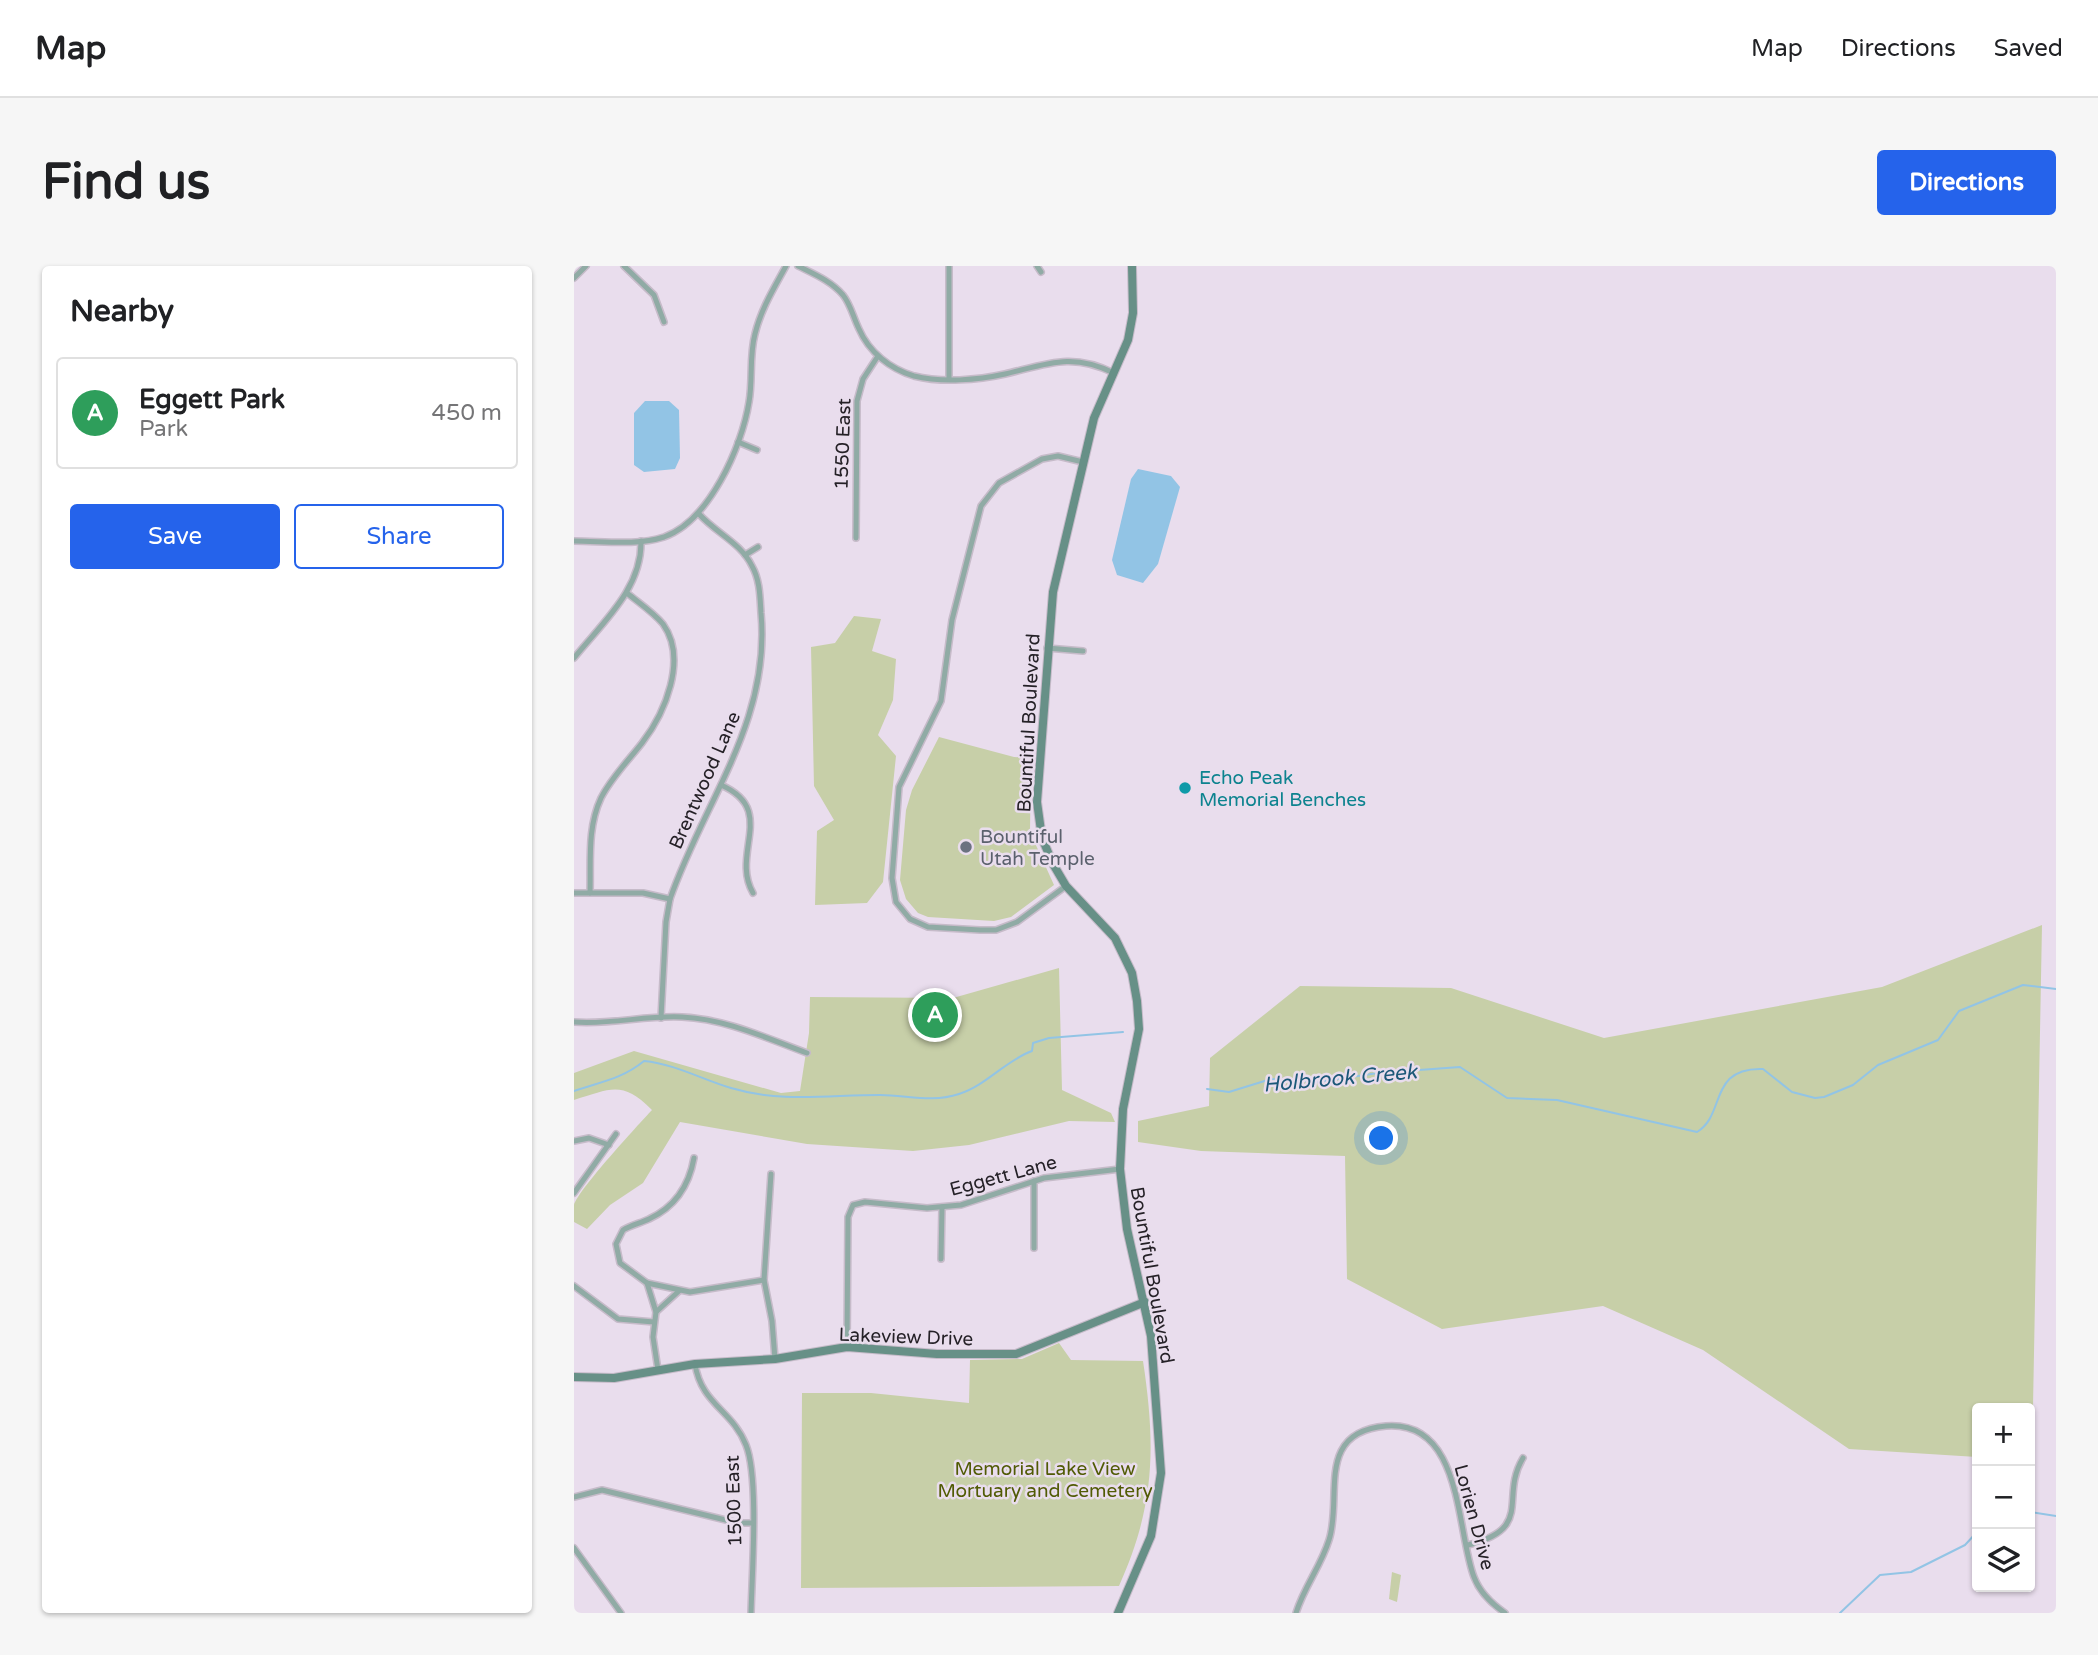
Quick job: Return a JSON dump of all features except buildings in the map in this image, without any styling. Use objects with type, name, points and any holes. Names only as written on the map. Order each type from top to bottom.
[{"type":"main road","name":"Bountiful Boulevard","points":[[1118,1613],[1146,1549],[1161,1483],[1159,1422],[1145,1302],[1126,1228],[1120,1169],[1123,1109],[1139,1029],[1136,991],[1127,959],[1115,938],[1066,886],[1046,851],[1038,814],[1038,766],[1053,592],[1098,407],[1128,340],[1133,313],[1132,266]]},
{"type":"main road","name":"Lakeview Drive","points":[[574,1377],[614,1378],[695,1364],[775,1359],[847,1347],[937,1353],[1016,1353],[1145,1302]]},
{"type":"street","points":[[574,278],[586,266]]},
{"type":"street","points":[[624,266],[657,300],[664,322]]},
{"type":"street","points":[[574,541],[642,541],[673,533],[699,514],[738,442],[750,398],[752,346],[757,325],[786,266]]},
{"type":"street","points":[[798,266],[842,294],[862,335],[878,356],[907,373],[949,379],[994,376],[1059,361],[1084,362],[1114,373]]},
{"type":"street","points":[[949,266],[949,379]]},
{"type":"street","name":"1550 East","points":[[856,538],[857,401],[863,379],[878,356]]},
{"type":"street","points":[[738,442],[757,450]]},
{"type":"street","points":[[1066,886],[1017,922],[996,930],[979,930],[936,928],[910,919],[896,902],[892,878],[899,787],[941,701],[952,620],[981,506],[999,483],[1042,459],[1058,456],[1083,461]]},
{"type":"street","name":"Brentwood Lane","points":[[660,1018],[670,899],[755,703],[762,666],[759,592],[755,572],[745,555],[699,514]]},
{"type":"street","points":[[574,658],[638,575],[642,541]]},
{"type":"street","points":[[745,555],[758,547]]},
{"type":"street","points":[[590,893],[591,835],[595,812],[608,785],[652,728],[674,668],[673,646],[665,628],[626,593]]},
{"type":"street","points":[[1047,648],[1083,651]]},
{"type":"street","points":[[721,785],[740,795],[749,809],[746,872],[753,893]]},
{"type":"street","points":[[574,893],[643,893],[670,899]]},
{"type":"street","points":[[574,1022],[606,1024],[682,1017],[723,1023],[807,1053]]},
{"type":"street","points":[[574,1193],[616,1134]]},
{"type":"street","points":[[574,1141],[589,1138],[609,1145]]},
{"type":"street","points":[[694,1158],[688,1181],[677,1199],[653,1218],[623,1230],[617,1239],[616,1249],[620,1263],[647,1283],[680,1291],[713,1290],[764,1280]]},
{"type":"street","name":"Eggett Lane","points":[[847,1347],[848,1217],[853,1205],[865,1202],[942,1207],[978,1201],[1034,1181],[1081,1172],[1120,1169]]},
{"type":"street","points":[[771,1174],[764,1280],[772,1321],[775,1359]]},
{"type":"street","points":[[1034,1181],[1034,1248]]},
{"type":"street","points":[[941,1259],[942,1207]]},
{"type":"street","points":[[647,1283],[656,1312],[654,1322],[658,1370]]},
{"type":"street","points":[[574,1286],[618,1319],[654,1322]]},
{"type":"street","points":[[656,1312],[680,1291]]},
{"type":"street","name":"1500 East","points":[[695,1364],[705,1394],[735,1425],[748,1448],[752,1475],[751,1613]]},
{"type":"street","name":"Lorien Drive","points":[[1296,1613],[1329,1541],[1334,1516],[1332,1481],[1338,1459],[1351,1441],[1371,1429],[1387,1426],[1409,1429],[1434,1445],[1449,1472],[1478,1586],[1487,1598],[1505,1613]]},
{"type":"street","points":[[1468,1545],[1490,1537],[1507,1523],[1514,1503],[1516,1472],[1523,1458]]},
{"type":"street","points":[[574,1497],[585,1492],[603,1490],[735,1522],[752,1523]]},
{"type":"street","points":[[574,1548],[621,1613]]},
{"type":"green space","points":[[854,616],[881,619],[872,651],[896,659],[893,700],[878,735],[896,756],[883,882],[867,903],[815,905],[817,831],[834,820],[814,786],[811,647],[835,643]]},
{"type":"green space","points":[[939,737],[1014,757],[1031,758],[1030,832],[1054,885],[1011,917],[994,921],[928,917],[918,913],[906,899],[900,880],[906,810],[912,790]]},
{"type":"green space","points":[[2042,925],[2033,1403],[1972,1403],[1972,1457],[1849,1449],[1703,1350],[1603,1306],[1442,1329],[1347,1279],[1345,1156],[1201,1151],[1138,1142],[1138,1121],[1209,1106],[1210,1058],[1300,986],[1451,988],[1604,1038],[1882,987]]},
{"type":"green space","points":[[1059,968],[1062,1090],[1111,1113],[1115,1122],[1069,1121],[969,1145],[913,1151],[807,1144],[680,1122],[643,1183],[610,1205],[587,1229],[574,1222],[574,1205],[578,1197],[652,1110],[624,1091],[607,1090],[574,1100],[574,1073],[634,1051],[781,1093],[800,1091],[809,1033],[810,997],[953,998]]},
{"type":"green space","name":"Memorial Lake View Mortuary and Cemetery","points":[[1059,1343],[1071,1360],[1143,1361],[1150,1421],[1149,1476],[1140,1529],[1119,1586],[801,1588],[802,1393],[871,1393],[969,1403],[970,1360],[1022,1359]]},
{"type":"green space","points":[[1392,1572],[1401,1575],[1397,1602],[1389,1599]]},
{"type":"water","points":[[645,401],[669,401],[679,410],[680,458],[675,469],[644,472],[634,465],[634,413]]},
{"type":"water","points":[[1138,469],[1171,476],[1180,487],[1158,564],[1143,583],[1117,575],[1112,560],[1131,479]]},
{"type":"waterway","name":"Holbrook Creek","points":[[1207,1089],[1229,1092],[1271,1079],[1318,1082],[1378,1073],[1460,1067],[1507,1098],[1557,1100],[1697,1132],[1712,1115],[1726,1084],[1746,1070],[1763,1069],[1792,1092],[1815,1098],[1824,1097],[1853,1085],[1878,1065],[1938,1040],[1959,1011],[2023,985],[2056,989]]},
{"type":"waterway","name":"Holbrook Creek","points":[[574,1091],[619,1076],[644,1061],[677,1068],[750,1093],[786,1097],[949,1097],[979,1085],[1014,1060],[1032,1051],[1033,1043],[1049,1038],[1123,1032]]},
{"type":"waterway","points":[[2035,1513],[2056,1516]]},
{"type":"waterway","points":[[1840,1613],[1880,1575],[1911,1572],[1965,1545],[1972,1537]]},
{"type":"place","name":"Echo Peak Memorial Benches","points":[[1185,788]]},
{"type":"place","name":"Bountiful Utah Temple","points":[[966,847]]},
{"type":"place","name":"Eggett Park","points":[[935,1015]]}]
